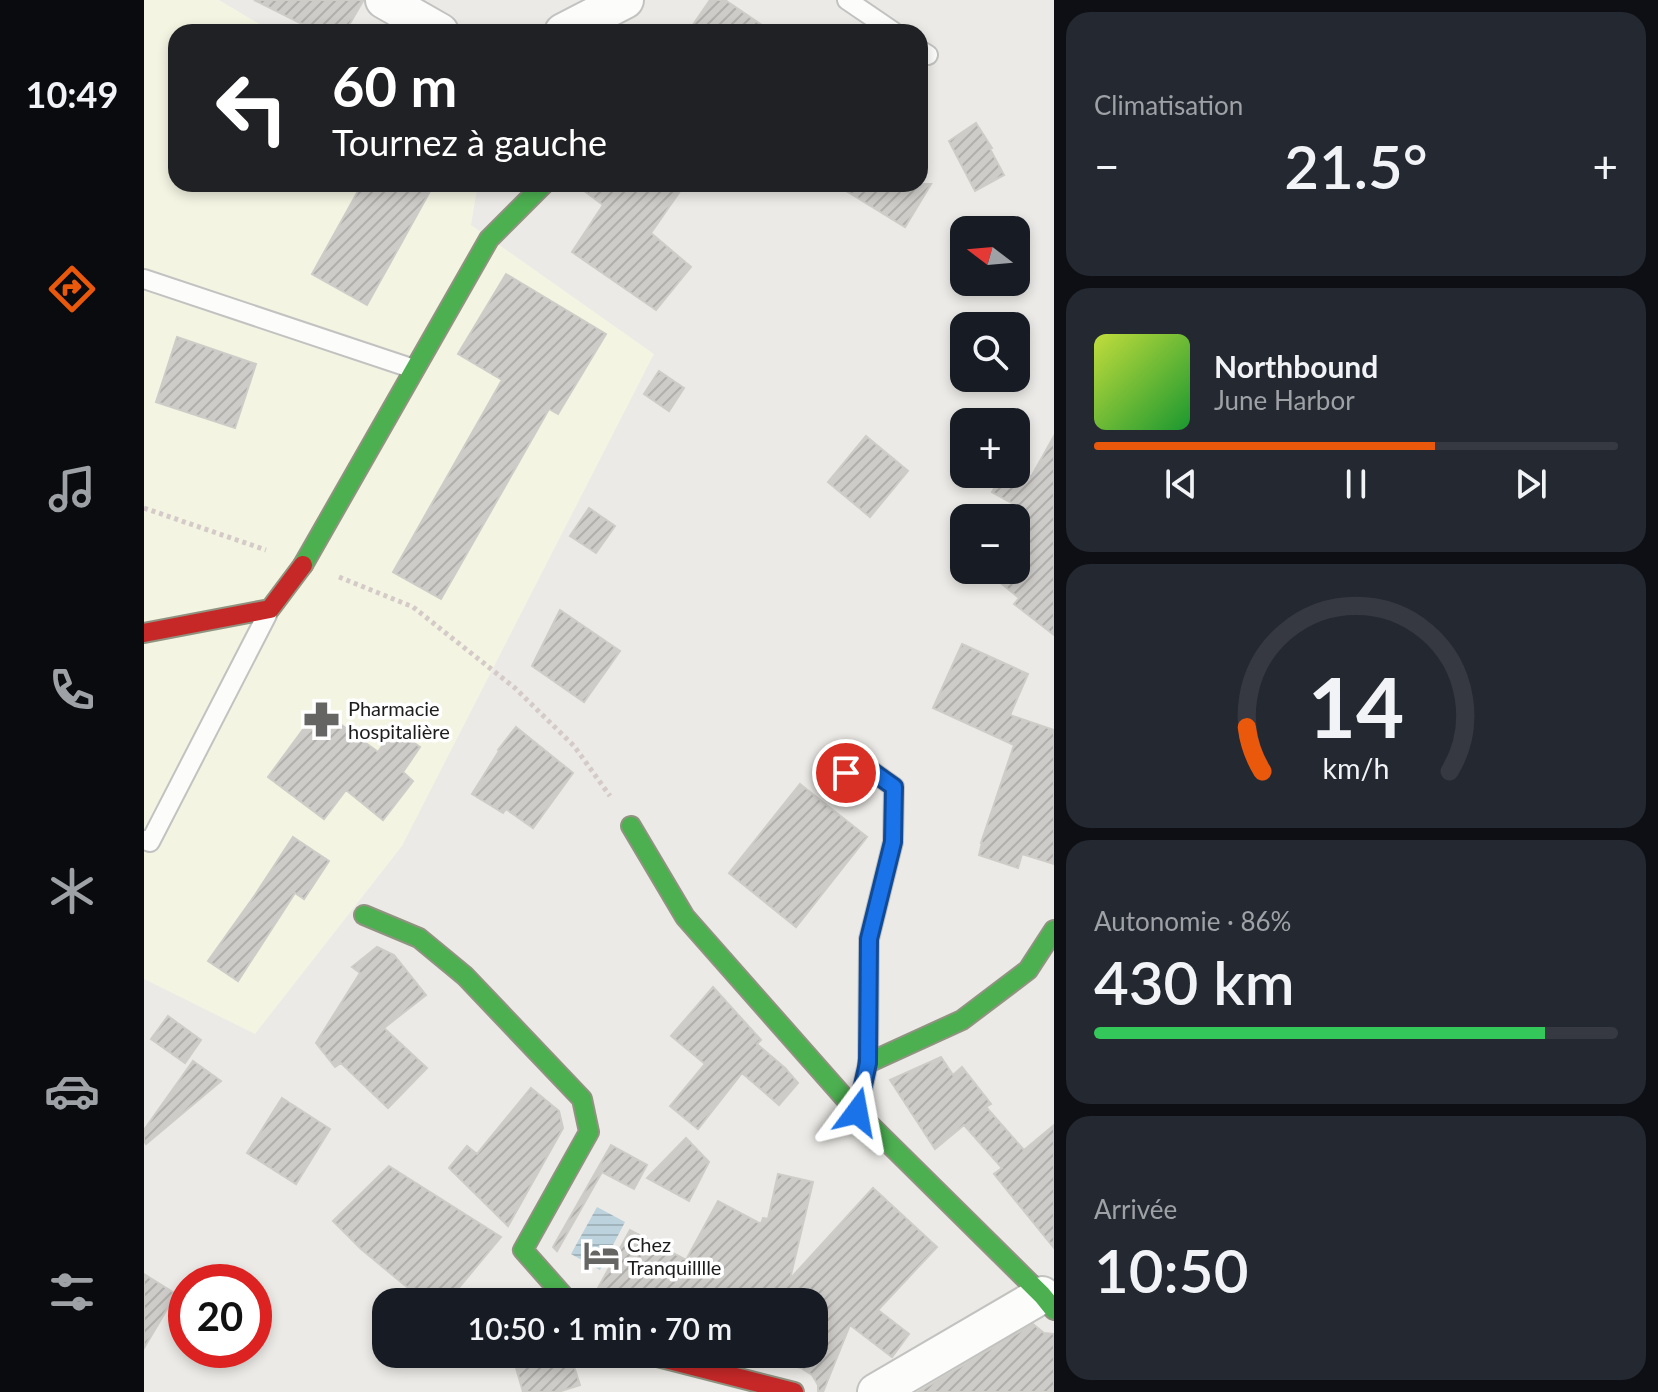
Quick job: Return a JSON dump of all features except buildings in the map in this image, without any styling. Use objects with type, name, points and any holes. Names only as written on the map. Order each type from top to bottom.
[{"type":"street","points":[[384,0],[426,24]]},
{"type":"street","points":[[578,24],[625,0]]},
{"type":"street","points":[[624,24],[636,0]]},
{"type":"street","points":[[144,633],[270,609],[305,563],[489,239],[536,192]]},
{"type":"street","points":[[631,826],[685,917],[857,1112],[1048,1302],[876,1392]]},
{"type":"street","points":[[364,915],[419,938],[465,976],[582,1099],[589,1132],[523,1250],[557,1288]]},
{"type":"street","points":[[868,1063],[962,1020],[1028,970],[1054,930]]},
{"type":"street","points":[[701,1368],[794,1392]]},
{"type":"lane","points":[[847,0],[882,24]]},
{"type":"lane","points":[[144,279],[414,369]]},
{"type":"lane","points":[[144,840],[150,842],[270,609]]},
{"type":"lane","points":[[827,779],[866,767],[894,787],[893,842],[869,939],[868,1063],[857,1112]]},
{"type":"path","points":[[144,508],[305,563],[413,607],[515,688],[574,746],[631,826]]},
{"type":"shaded area","points":[[144,0],[219,0],[260,24],[168,24],[168,192],[477,192],[471,225],[654,354],[402,846],[255,1034],[144,979]]},
{"type":"water","points":[[597,1207],[625,1222],[600,1270],[571,1254]]},
{"type":"traffic: fast","points":[[303,565],[489,239],[536,192]]},
{"type":"traffic: fast","points":[[631,826],[685,917],[857,1112],[1054,1310]]},
{"type":"traffic: fast","points":[[364,915],[419,938],[465,976],[582,1099],[589,1132],[523,1250],[557,1288]]},
{"type":"traffic: fast","points":[[868,1063],[962,1020],[1028,970],[1054,930]]},
{"type":"traffic: jam","points":[[144,633],[270,609],[303,565]]},
{"type":"traffic: jam","points":[[701,1368],[794,1392]]},
{"type":"place","name":"Pharmacie hospitalière","points":[[322,719]]},
{"type":"place","name":"Chez Tranquilllle","points":[[601,1255]]},
{"type":"route","points":[[846,773],[866,767],[894,787],[893,842],[869,939],[868,1063],[857,1112]]}]
